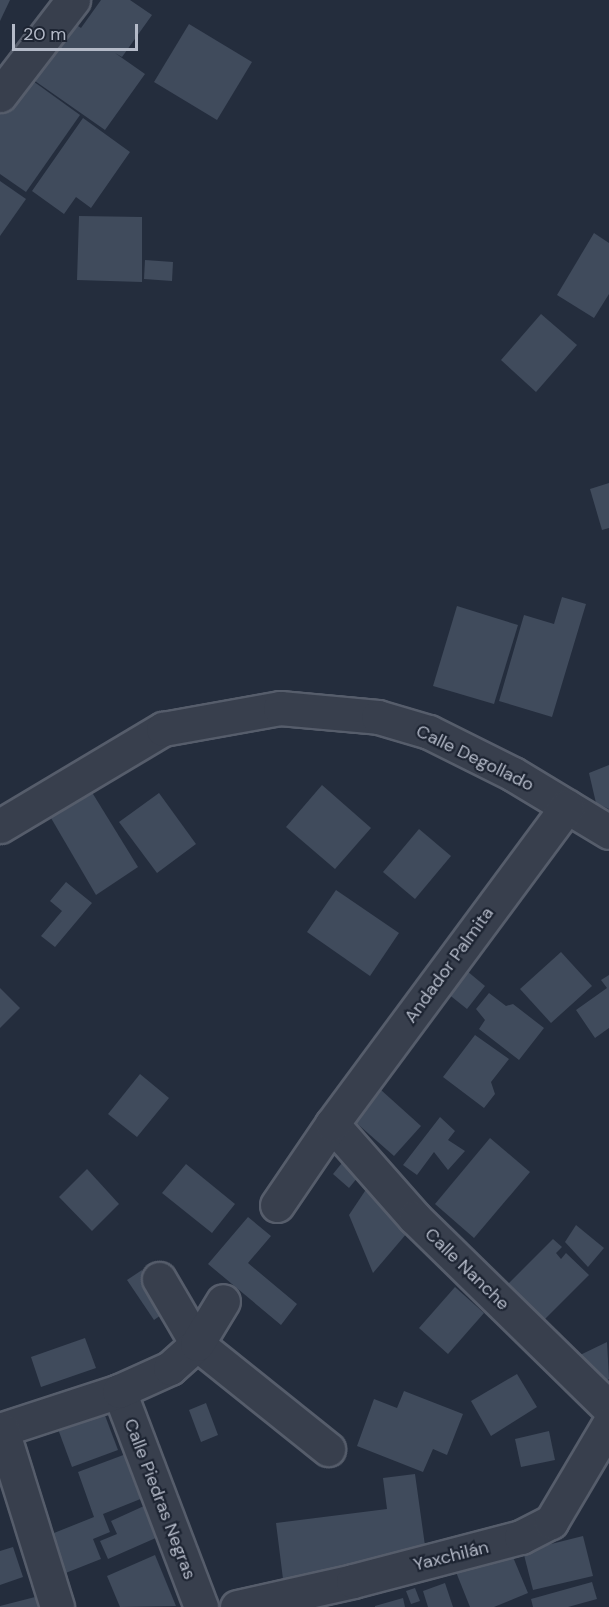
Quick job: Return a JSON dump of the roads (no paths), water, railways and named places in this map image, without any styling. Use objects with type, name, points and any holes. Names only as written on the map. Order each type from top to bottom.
[{"type":"street","points":[[0,95],[71,1]]},
{"type":"street","name":"Calle Degollado","points":[[0,826],[163,729],[280,708],[378,717],[429,732],[513,774],[609,832]]},
{"type":"street","name":"Andador Palmita","points":[[277,1205],[332,1124],[567,806]]},
{"type":"street","name":"Calle Nanche","points":[[332,1124],[415,1218],[609,1408]]},
{"type":"street","points":[[159,1279],[198,1344],[328,1449]]},
{"type":"street","points":[[57,1607],[1,1430],[119,1391],[170,1368],[198,1344],[223,1301]]},
{"type":"street","name":"Calle Piedras Negras","points":[[119,1391],[201,1607]]},
{"type":"street","name":"Yaxchilán","points":[[237,1607],[353,1581],[521,1537],[551,1522],[609,1424]]}]
